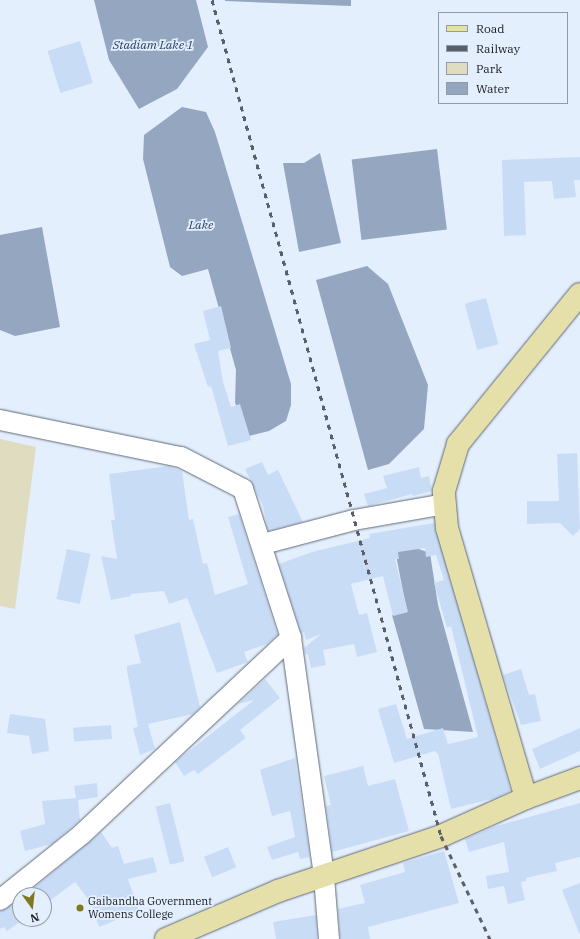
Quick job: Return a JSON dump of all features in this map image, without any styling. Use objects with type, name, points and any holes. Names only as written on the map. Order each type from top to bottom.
[{"type":"main road","points":[[526,798],[447,528],[444,491],[458,444],[580,294]]},
{"type":"main road","points":[[166,939],[278,891],[324,877],[441,836],[526,798],[580,778]]},
{"type":"street","points":[[0,420],[181,457],[243,490],[262,544],[291,638],[324,877],[329,939]]},
{"type":"street","points":[[262,544],[354,520],[445,504]]},
{"type":"street","points":[[0,900],[82,834],[291,638]]},
{"type":"green space","points":[[0,439],[36,447],[15,609],[0,606]]},
{"type":"water","name":"Stadiam Lake 1","points":[[94,0],[196,0],[208,47],[177,89],[139,109],[109,60]]},
{"type":"water","points":[[351,0],[351,6],[225,1]]},
{"type":"water","name":"Lake","points":[[182,107],[206,112],[215,132],[291,384],[291,405],[286,421],[269,431],[245,437],[235,402],[236,370],[208,269],[182,276],[170,267],[143,159],[144,135]]},
{"type":"water","points":[[437,149],[447,229],[362,240],[352,159]]},
{"type":"water","points":[[320,153],[341,243],[299,252],[283,163],[304,163]]},
{"type":"water","points":[[42,227],[60,327],[15,336],[0,330],[0,235]]},
{"type":"water","points":[[367,266],[388,284],[428,385],[424,429],[389,464],[368,470],[316,280]]},
{"type":"water","points":[[413,547],[430,553],[438,605],[473,732],[424,729],[392,615],[407,612],[395,550]]},
{"type":"building","points":[[80,41],[93,83],[60,93],[47,51]]},
{"type":"building","points":[[580,157],[580,180],[574,180],[576,197],[554,199],[552,181],[524,182],[526,235],[504,236],[502,160]]},
{"type":"building","points":[[486,298],[498,344],[477,350],[465,304]]},
{"type":"building","points":[[221,306],[231,348],[218,351],[223,382],[231,407],[240,404],[251,440],[228,446],[211,386],[208,387],[194,344],[210,340],[203,311]]},
{"type":"building","points":[[577,453],[580,529],[573,536],[560,523],[527,524],[527,501],[559,501],[557,454]]},
{"type":"building","points":[[262,462],[268,475],[278,470],[303,522],[268,531],[263,506],[245,469]]},
{"type":"building","points":[[169,466],[182,471],[189,520],[193,519],[203,564],[207,563],[215,595],[248,584],[228,517],[239,514],[278,635],[267,644],[244,652],[248,662],[217,673],[187,598],[169,604],[164,591],[131,594],[131,596],[111,600],[101,556],[117,559],[111,520],[115,520],[109,474]]},
{"type":"building","points":[[419,467],[421,478],[429,476],[432,491],[413,496],[412,494],[368,506],[364,494],[387,488],[383,476]]},
{"type":"building","points":[[434,523],[511,791],[496,798],[451,809],[438,754],[435,751],[394,763],[378,709],[396,704],[407,739],[443,728],[448,744],[478,737],[451,626],[447,628],[434,583],[444,580],[436,555],[426,557],[425,548],[398,552],[399,559],[395,559],[408,612],[393,616],[383,576],[351,584],[359,615],[367,613],[377,652],[357,657],[354,644],[323,650],[326,665],[311,668],[308,654],[305,654],[304,648],[321,634],[306,640],[304,632],[301,633],[279,564],[312,552],[370,538],[369,534]]},
{"type":"building","points":[[67,549],[90,554],[80,604],[56,599]]},
{"type":"building","points":[[180,622],[200,707],[193,714],[148,724],[155,749],[140,755],[133,728],[138,727],[127,671],[127,666],[141,663],[134,635]]},
{"type":"building","points":[[521,669],[529,695],[535,694],[541,721],[521,725],[503,675]]},
{"type":"building","points":[[265,679],[280,698],[240,730],[246,738],[198,774],[194,770],[184,776],[175,762],[254,700],[238,704]]},
{"type":"building","points":[[10,714],[45,719],[49,751],[32,754],[29,736],[7,733]]},
{"type":"building","points":[[111,725],[112,739],[74,742],[73,728]]},
{"type":"building","points":[[580,728],[580,751],[540,769],[532,749]]},
{"type":"building","points":[[295,758],[310,857],[300,859],[298,852],[272,860],[267,847],[295,837],[290,811],[272,816],[260,770]]},
{"type":"building","points":[[363,766],[368,786],[395,779],[409,831],[332,852],[326,806],[331,805],[324,776]]},
{"type":"building","points":[[97,783],[98,797],[78,800],[80,820],[52,844],[25,851],[20,831],[45,824],[42,801],[76,798],[74,786]]},
{"type":"building","points":[[170,803],[185,861],[170,865],[155,807]]},
{"type":"building","points":[[580,803],[580,857],[555,863],[557,871],[526,878],[526,881],[521,882],[525,900],[508,904],[504,886],[488,889],[486,876],[509,872],[504,842],[469,852],[465,839],[493,827]]},
{"type":"building","points":[[101,832],[112,848],[118,846],[124,864],[153,857],[157,872],[128,879],[139,911],[99,927],[91,903],[75,882],[52,899],[52,887],[35,887]]},
{"type":"building","points":[[228,847],[236,867],[212,877],[204,857]]},
{"type":"building","points":[[444,851],[459,903],[368,927],[370,939],[340,939],[338,909],[365,903],[360,885],[405,872],[403,863]]},
{"type":"building","points":[[580,883],[580,933],[579,933],[562,890]]},
{"type":"building","points":[[12,904],[13,927],[7,931],[4,927],[0,929],[0,911]]},
{"type":"building","points":[[316,915],[317,939],[276,939],[273,922]]},
{"type":"railway","points":[[212,0],[441,836],[490,939]]},
{"type":"place","name":"Gaibandha Government Womens College","points":[[80,908]]}]
